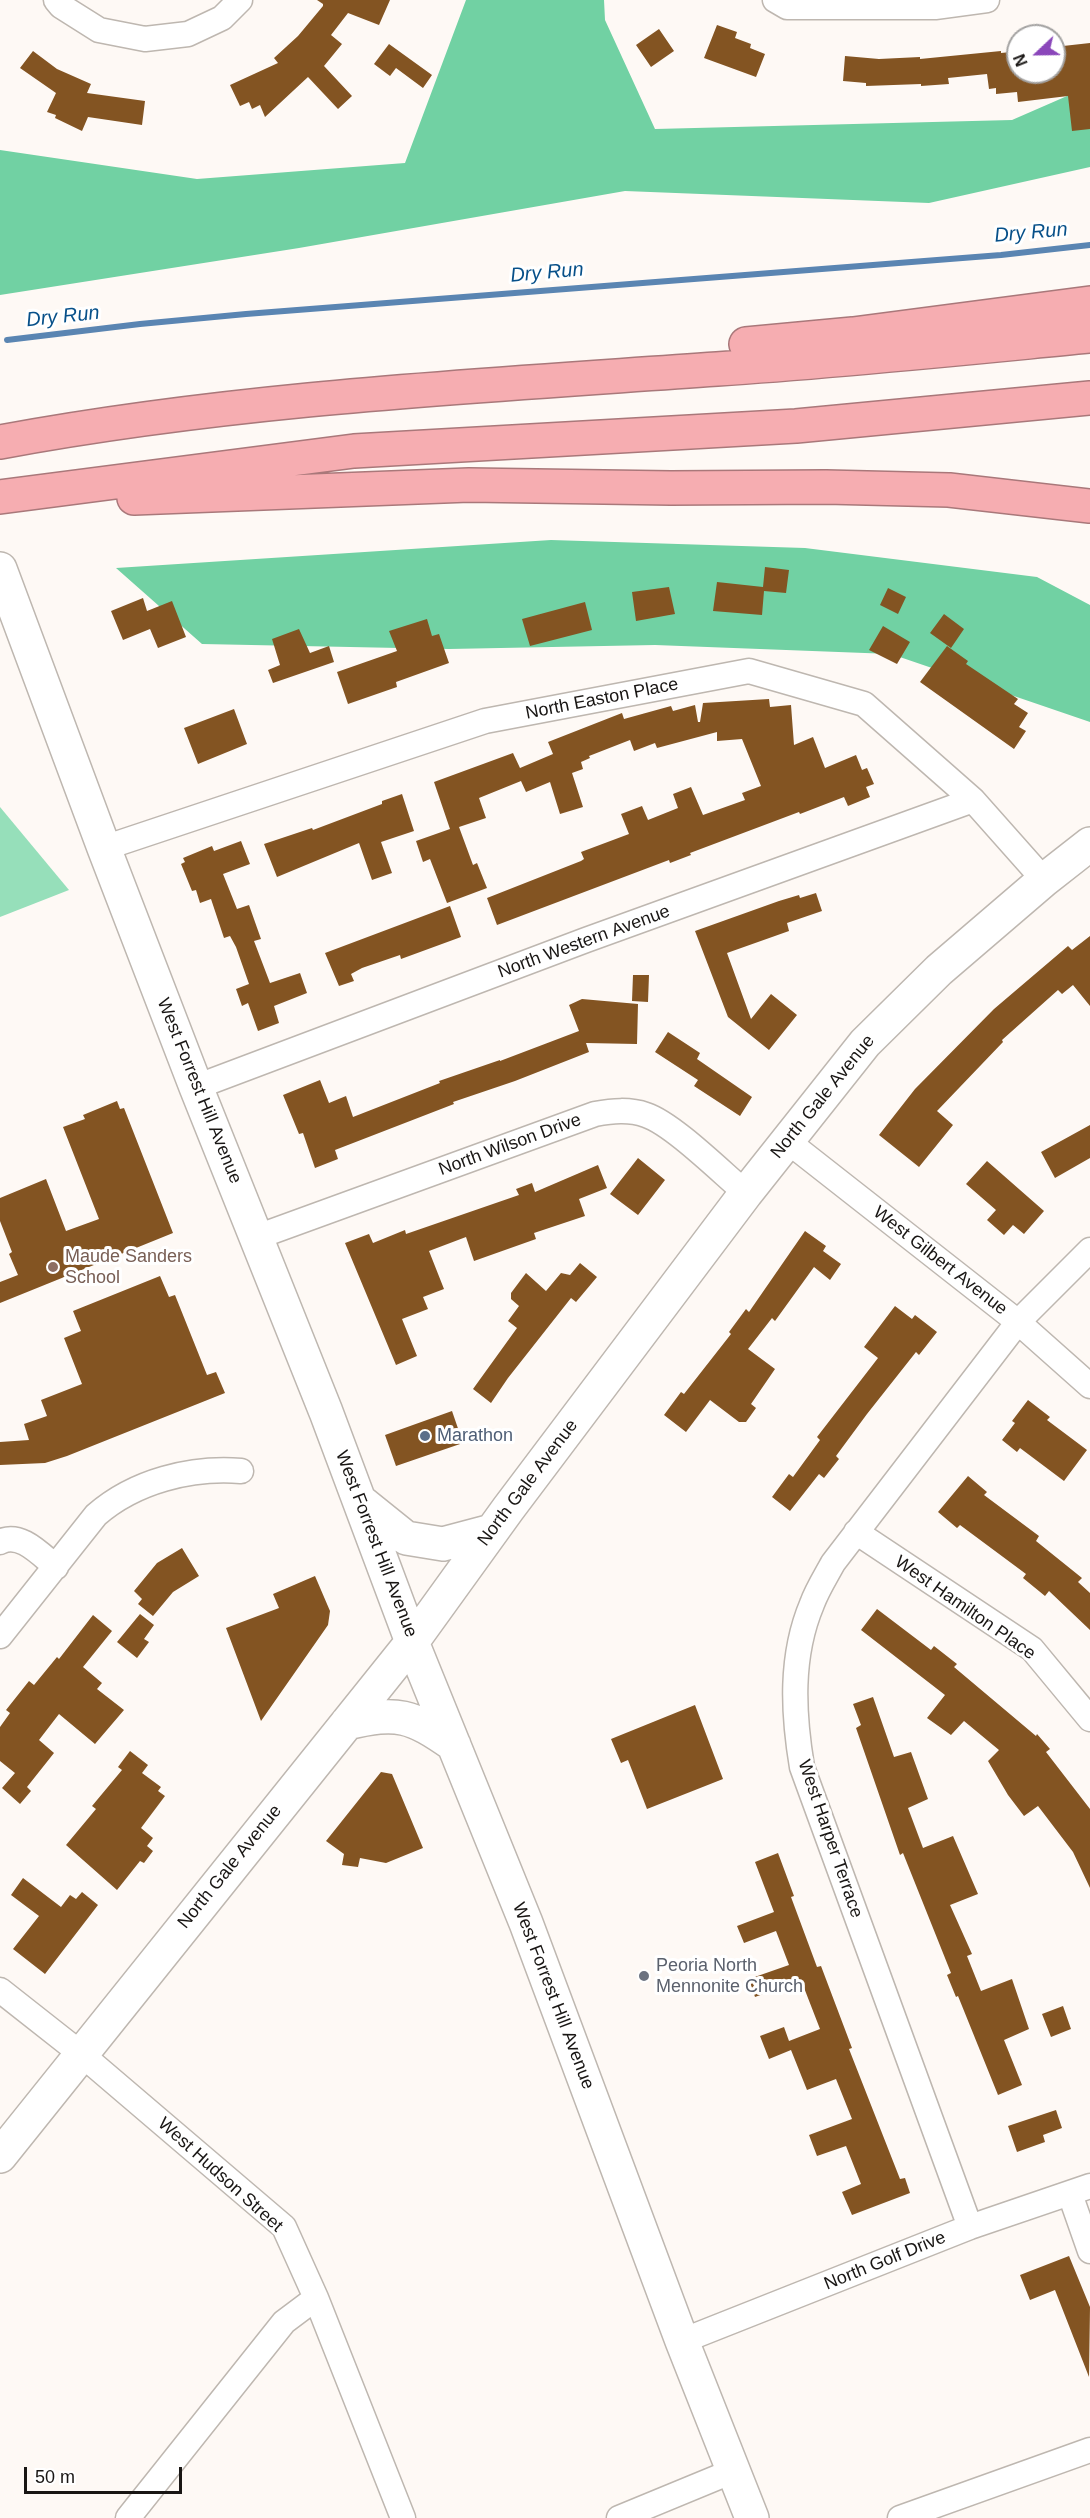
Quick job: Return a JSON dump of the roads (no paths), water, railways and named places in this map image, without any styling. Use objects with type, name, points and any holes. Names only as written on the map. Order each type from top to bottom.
[{"type":"highway","points":[[115,423],[195,407],[341,385],[862,333],[1090,303]]},
{"type":"highway","points":[[0,442],[231,407],[356,395],[990,347],[1090,336]]},
{"type":"highway","points":[[0,496],[354,451],[796,426],[1090,398]]},
{"type":"highway","points":[[0,505],[281,491],[469,485],[898,488],[970,492],[1090,506]]},
{"type":"main road","name":"West Forrest Hill Avenue","points":[[0,569],[196,1087],[360,1501],[412,1642],[526,1923],[682,2341],[752,2518]]},
{"type":"main road","name":"North Gale Avenue","points":[[0,2156],[80,2053],[412,1642],[492,1530],[786,1140],[865,1043],[939,970],[1044,880],[1090,844]]},
{"type":"main road","points":[[360,1501],[406,1538],[443,1544],[492,1530]]},
{"type":"main road","points":[[347,1723],[381,1715],[405,1718],[428,1727],[454,1745]]},
{"type":"street","points":[[57,0],[61,6],[99,30],[145,39],[188,34],[222,18],[240,0]]},
{"type":"street","points":[[775,0],[787,7],[935,7],[987,0]]},
{"type":"street","name":"North Easton Place","points":[[104,848],[485,721],[749,670],[864,704],[973,800],[1044,880]]},
{"type":"street","name":"North Western Avenue","points":[[196,1087],[586,940],[973,800]]},
{"type":"street","name":"North Wilson Drive","points":[[256,1237],[595,1114],[621,1110],[647,1115],[669,1128],[746,1193]]},
{"type":"street","name":"West Gilbert Avenue","points":[[786,1140],[1018,1322],[1090,1386]]},
{"type":"street","name":"West Harper Terrace","points":[[970,2227],[802,1767],[796,1732],[795,1688],[798,1653],[811,1605],[833,1563],[1018,1322],[1090,1250]]},
{"type":"street","points":[[0,1636],[8,1610],[56,1567],[96,1515],[124,1496],[192,1472],[216,1469],[241,1471]]},
{"type":"street","name":"West Hamilton Place","points":[[856,1532],[1032,1649],[1090,1719]]},
{"type":"street","points":[[0,1542],[6,1539],[21,1540],[56,1567]]},
{"type":"street","name":"West Hudson Street","points":[[0,1990],[80,2053],[284,2227],[316,2298],[403,2518]]},
{"type":"street","points":[[1080,2190],[1090,2251]]},
{"type":"street","name":"North Golf Drive","points":[[682,2341],[970,2227],[1080,2190]]},
{"type":"street","points":[[128,2518],[284,2322],[316,2298]]},
{"type":"street","points":[[900,2518],[1090,2450]]},
{"type":"street","points":[[619,2518],[733,2471]]},
{"type":"waterway","name":"Dry Run","points":[[7,340],[246,314],[1001,255],[1090,245]]},
{"type":"place","name":"Maude Sanders School","points":[[53,1267]]},
{"type":"place","name":"Marathon","points":[[425,1436]]},
{"type":"place","name":"Peoria North Mennonite Church","points":[[644,1976]]}]
